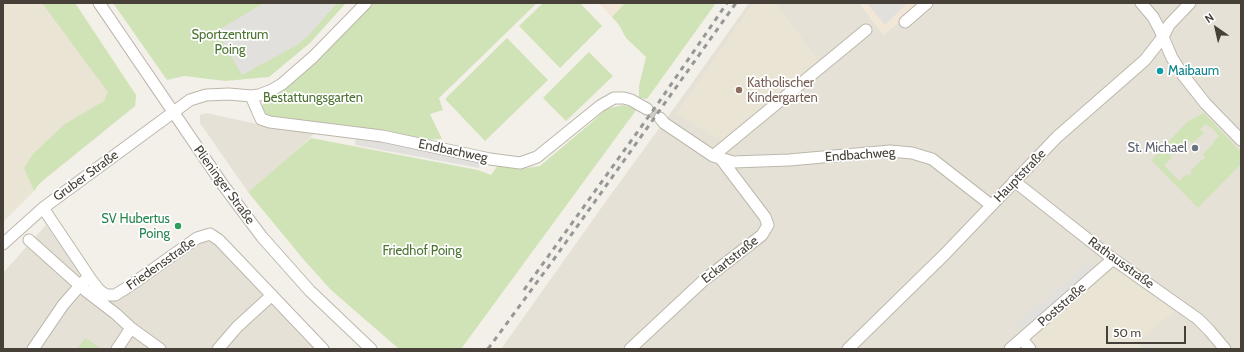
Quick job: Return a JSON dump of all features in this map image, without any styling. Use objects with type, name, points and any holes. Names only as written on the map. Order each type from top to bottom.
[{"type":"street","name":"Plieninger Straße","points":[[99,3],[223,185],[262,237],[310,291],[371,349]]},
{"type":"street","name":"Gruber Straße","points":[[3,244],[43,208],[190,100],[206,94],[251,96],[272,90],[282,84],[313,57],[366,3]]},
{"type":"street","points":[[905,22],[927,3]]},
{"type":"street","points":[[1141,3],[1153,18],[1172,58],[1183,75],[1205,103],[1241,140]]},
{"type":"street","name":"Hauptstraße","points":[[848,349],[945,254],[1064,130],[1145,60],[1163,37],[1169,25],[1190,3]]},
{"type":"street","points":[[717,158],[866,30]]},
{"type":"street","name":"Endbachweg","points":[[251,96],[262,118],[270,122],[382,136],[490,159],[520,163],[536,157],[600,106],[614,98],[631,100],[647,109]]},
{"type":"street","name":"Endbachweg","points":[[660,118],[664,123],[717,158],[733,162],[789,160],[890,151],[912,153],[932,160],[991,205]]},
{"type":"street","name":"Eckartstraße","points":[[630,349],[704,280],[762,235],[768,225],[765,217],[717,158]]},
{"type":"street","name":"Rathausstraße","points":[[1014,181],[1113,259],[1162,292],[1199,320],[1225,349]]},
{"type":"street","name":"Friedensstraße","points":[[43,208],[99,290],[106,295],[115,295],[128,288],[197,238],[210,234],[220,240],[323,349]]},
{"type":"street","points":[[29,240],[131,328],[160,349]]},
{"type":"street","name":"Poststraße","points":[[1010,349],[1113,259]]},
{"type":"street","points":[[33,349],[63,305],[89,276]]},
{"type":"street","points":[[218,349],[237,328],[272,295]]},
{"type":"street","points":[[117,349],[131,328]]},
{"type":"street","points":[[1022,339],[1030,349]]},
{"type":"shaded area","points":[[3,3],[75,3],[136,95],[135,106],[39,184],[3,222]]},
{"type":"shaded area","points":[[264,3],[337,3],[309,35],[297,45],[242,75],[217,31]]},
{"type":"shaded area","points":[[599,3],[625,3],[612,17]]},
{"type":"shaded area","points":[[749,3],[859,3],[884,35],[920,3],[1241,3],[1241,349],[501,349]]},
{"type":"shaded area","name":"Katholischer Kindergarten","points":[[753,3],[776,3],[819,61],[817,67],[721,141],[676,114]]},
{"type":"shaded area","points":[[859,3],[920,3],[884,35]]},
{"type":"shaded area","points":[[867,3],[903,3],[905,5],[885,25]]},
{"type":"shaded area","points":[[206,113],[262,125],[315,133],[248,192],[200,123],[200,115]]},
{"type":"shaded area","points":[[356,137],[481,159],[479,168],[355,145]]},
{"type":"shaded area","points":[[46,225],[90,288],[104,299],[199,242],[211,242],[222,249],[315,349],[3,349],[3,273]]},
{"type":"shaded area","points":[[1090,262],[1095,268],[1022,330],[1017,324]]},
{"type":"shaded area","points":[[1114,268],[1175,311],[1138,341],[1145,349],[1039,349],[1031,339]]},
{"type":"green space","points":[[42,3],[75,3],[136,95],[135,106],[47,177],[34,191],[24,168],[33,154],[65,124],[104,101],[108,92]]},
{"type":"green space","name":"Sportzentrum Poing","points":[[113,3],[346,3],[310,43],[269,77],[225,81],[184,76],[167,80]]},
{"type":"green space","name":"Bestattungsgarten","points":[[373,3],[537,3],[439,98],[443,110],[430,114],[442,139],[424,140],[274,119],[266,114],[262,106],[265,101],[285,89],[325,52]]},
{"type":"green space","points":[[543,3],[580,3],[602,26],[560,68],[519,26]]},
{"type":"green space","points":[[625,3],[716,3],[647,99],[639,98],[639,86],[646,57],[626,38],[619,25],[612,17]]},
{"type":"green space","points":[[507,38],[548,80],[485,141],[445,99]]},
{"type":"green space","points":[[589,52],[613,76],[566,121],[543,98]]},
{"type":"green space","name":"Friedhof Poing","points":[[623,105],[637,109],[461,349],[399,349],[331,290],[304,260],[248,192],[311,138],[478,170],[491,175],[498,165],[519,169],[540,166],[606,109]]},
{"type":"green space","points":[[1204,113],[1241,152],[1241,164],[1198,208],[1151,160],[1188,121]],"holes":[[[1206,124],[1219,136],[1203,154],[1205,157],[1190,171],[1192,173],[1189,176],[1187,174],[1179,181],[1164,165],[1172,158],[1170,156],[1173,153],[1175,155],[1190,141],[1192,143],[1204,133],[1200,129]]]},
{"type":"green space","points":[[85,338],[100,348],[77,349]]},
{"type":"tunnel","points":[[647,109],[660,118]]},
{"type":"railway","points":[[524,290],[659,102],[727,3]]},
{"type":"railway","points":[[488,349],[554,259],[736,3]]},
{"type":"place","name":"Maibaum","points":[[1160,71]]},
{"type":"place","name":"Katholischer Kindergarten","points":[[739,90]]},
{"type":"place","name":"St. Michael","points":[[1195,148]]},
{"type":"place","name":"SV Hubertus Poing","points":[[178,226]]}]
